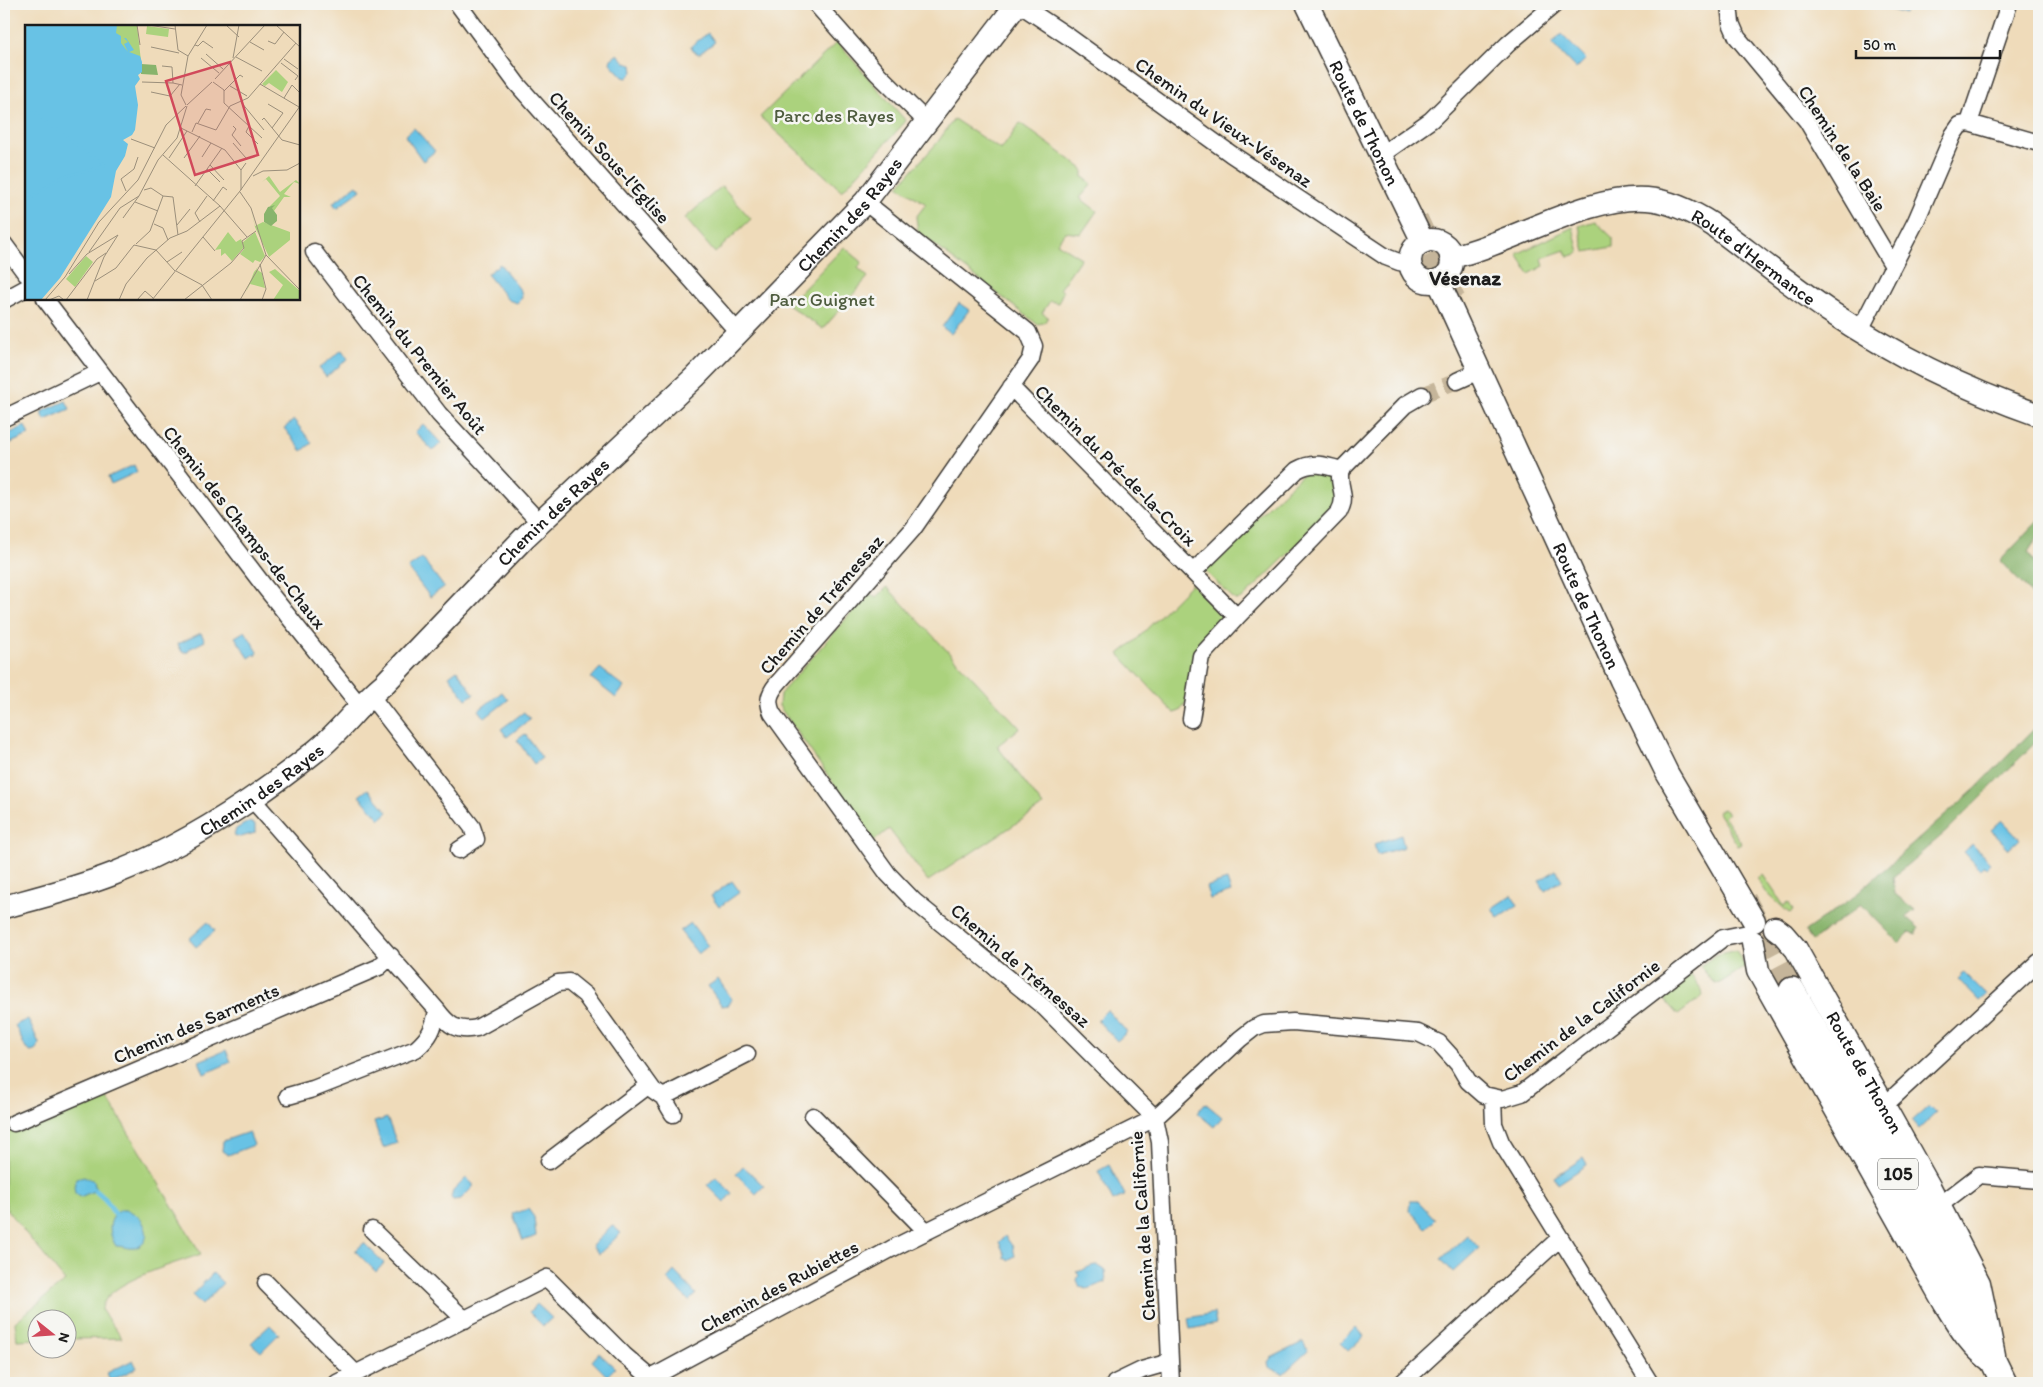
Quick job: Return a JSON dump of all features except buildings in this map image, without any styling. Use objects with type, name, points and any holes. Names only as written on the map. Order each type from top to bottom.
[{"type":"main road","name":"105","points":[[1792,990],[1931,1233],[1999,1373]]},
{"type":"street","name":"Chemin Sous-l'Eglise","points":[[458,4],[516,84],[738,332]]},
{"type":"street","points":[[816,4],[877,73],[927,122]]},
{"type":"street","name":"Chemin des Rayes","points":[[4,907],[71,889],[114,874],[221,819],[252,799],[318,749],[340,729],[365,700],[384,684],[540,523],[624,446],[865,202],[1018,4]]},
{"type":"street","name":"Chemin du Vieux-Vésenaz","points":[[1018,4],[1070,37],[1231,154],[1386,257],[1410,264]]},
{"type":"street","name":"Route de Thonon","points":[[1307,4],[1423,242]]},
{"type":"street","points":[[1381,155],[1431,120],[1508,44],[1555,4]]},
{"type":"street","name":"Chemin de la Baie","points":[[1729,4],[1731,22],[1737,37],[1806,121],[1893,266]]},
{"type":"street","points":[[1969,123],[2009,4]]},
{"type":"street","points":[[1860,330],[1916,222],[1953,135],[1960,125],[1969,123],[2039,143]]},
{"type":"street","name":"Route d'Hermance","points":[[1451,257],[1475,251],[1597,205],[1632,199],[1659,201],[1699,216],[1829,311],[1860,330],[1924,366],[2039,415]]},
{"type":"street","name":"Chemin de Trémessaz","points":[[865,202],[1028,332],[1034,346],[1032,359],[913,529],[770,692],[769,706],[772,713],[888,874],[914,900],[1046,1008],[1154,1118]]},
{"type":"street","points":[[1423,242],[1439,242],[1449,251],[1451,257],[1449,271],[1438,280],[1426,281],[1420,278],[1414,273],[1410,264],[1414,248],[1423,242]]},
{"type":"street","points":[[4,244],[25,273]]},
{"type":"street","name":"Chemin du Premier Août","points":[[314,252],[439,414],[540,523]]},
{"type":"street","name":"Route de Thonon","points":[[1438,280],[1617,671],[1664,765],[1757,931],[1758,971],[1945,1304],[1963,1334],[1999,1373]]},
{"type":"street","points":[[4,300],[25,289]]},
{"type":"street","name":"Chemin des Champs-de-Chaux","points":[[46,300],[100,372],[365,700],[472,827],[476,839],[459,850]]},
{"type":"street","points":[[1457,381],[1479,371]]},
{"type":"street","points":[[4,418],[100,372]]},
{"type":"street","name":"Chemin du Pré-de-la-Croix","points":[[1012,387],[1237,617]]},
{"type":"street","points":[[1191,719],[1201,656],[1339,512],[1344,499],[1339,474],[1341,470],[1405,406],[1422,395]]},
{"type":"street","name":"Chemin du Pré-de-la-Croix","points":[[1193,572],[1297,470],[1304,466],[1321,464],[1341,470]]},
{"type":"street","points":[[252,799],[454,1028],[464,1030],[477,1028],[558,982],[569,982],[591,1002],[649,1085],[663,1097],[673,1114]]},
{"type":"street","name":"Route de Thonon","points":[[1757,931],[1784,934],[1796,949],[1940,1205],[1979,1282],[1999,1373]]},
{"type":"street","name":"Chemin de la Californie","points":[[1171,1383],[1160,1142],[1154,1118],[1254,1028],[1264,1024],[1284,1022],[1406,1031],[1427,1036],[1446,1049],[1476,1090],[1493,1099],[1513,1098],[1723,938],[1757,931]]},
{"type":"street","name":"Chemin des Sarments","points":[[14,1123],[380,967],[390,956]]},
{"type":"street","points":[[1884,1106],[2039,962]]},
{"type":"street","points":[[288,1096],[321,1086],[416,1049],[427,1040],[434,1028],[437,1010]]},
{"type":"street","points":[[663,1097],[747,1054]]},
{"type":"street","points":[[549,1161],[649,1085]]},
{"type":"street","points":[[1493,1099],[1495,1130],[1650,1383]]},
{"type":"street","points":[[813,1116],[926,1231]]},
{"type":"street","name":"Chemin des Rubiettes","points":[[337,1383],[547,1278],[650,1381],[926,1231],[1154,1118]]},
{"type":"street","points":[[1940,1205],[1979,1175],[2039,1180]]},
{"type":"street","points":[[372,1230],[465,1320]]},
{"type":"street","points":[[1402,1383],[1560,1238]]},
{"type":"street","points":[[266,1282],[356,1374]]},
{"type":"street","points":[[1115,1383],[1142,1370],[1170,1362]]},
{"type":"green space","name":"Parc des Rayes","points":[[837,42],[906,121],[842,191],[760,117]]},
{"type":"green space","points":[[954,119],[1001,150],[1020,123],[1083,169],[1083,177],[1092,184],[1080,198],[1097,211],[1081,234],[1065,232],[1057,243],[1081,258],[1060,288],[1063,292],[1058,303],[1050,301],[1042,313],[1048,317],[1044,323],[1037,324],[918,232],[916,217],[926,204],[898,186],[937,143]]},
{"type":"green space","points":[[722,186],[751,219],[715,253],[685,218]]},
{"type":"green space","points":[[1595,221],[1613,238],[1613,247],[1585,252],[1579,226]]},
{"type":"green space","points":[[1573,227],[1579,253],[1568,257],[1565,250],[1542,258],[1544,266],[1529,274],[1517,254]]},
{"type":"green space","name":"Parc Guignet","points":[[844,247],[862,262],[858,268],[868,277],[823,329],[788,305]]},
{"type":"green space","points":[[1306,471],[1333,473],[1337,490],[1333,510],[1242,599],[1235,600],[1203,569]]},
{"type":"green space","points":[[2039,520],[2039,535],[2028,552],[2039,569],[2039,602],[2000,561]]},
{"type":"green space","points":[[1191,584],[1221,612],[1223,620],[1186,702],[1180,711],[1174,713],[1119,654],[1136,640]]},
{"type":"green space","points":[[887,587],[1020,728],[997,746],[1043,806],[928,881],[889,829],[874,841],[779,706],[780,694],[867,595],[870,594],[877,597]]},
{"type":"green space","points":[[2039,724],[2039,739],[1947,831],[1893,877],[1895,894],[1915,910],[1906,917],[1919,928],[1916,934],[1910,932],[1899,943],[1861,904],[1812,941],[1805,931],[1851,899],[1975,789]]},
{"type":"green space","points":[[1723,809],[1728,813],[1724,817],[1742,844],[1738,846],[1717,811]]},
{"type":"green space","points":[[1763,875],[1784,906],[1789,903],[1793,911],[1789,913],[1766,892],[1757,878]]},
{"type":"green space","points":[[1736,950],[1745,967],[1720,983],[1715,984],[1700,966],[1716,955]]},
{"type":"green space","points":[[1690,974],[1702,990],[1703,996],[1678,1015],[1662,997]]},
{"type":"green space","points":[[103,1090],[201,1254],[142,1275],[113,1292],[105,1301],[102,1311],[122,1338],[78,1339],[78,1310],[30,1310],[65,1281],[7,1210],[4,1197],[4,1133]]},
{"type":"green space","points":[[28,1311],[28,1339],[17,1340],[15,1322]]},
{"type":"water","points":[[1872,4],[1908,4],[1905,14]]},
{"type":"water","points":[[708,33],[715,42],[699,54],[693,51],[691,46]]},
{"type":"water","points":[[1561,34],[1586,59],[1576,69],[1552,44]]},
{"type":"water","points":[[618,54],[626,63],[632,65],[633,72],[627,78],[623,77],[610,63],[611,59]]},
{"type":"water","points":[[414,128],[435,151],[423,161],[405,136]]},
{"type":"water","points":[[357,185],[361,190],[337,208],[333,203]]},
{"type":"water","points":[[500,264],[521,291],[522,298],[517,303],[508,300],[487,274]]},
{"type":"water","points":[[959,303],[969,310],[951,334],[942,327]]},
{"type":"water","points":[[342,350],[348,359],[326,377],[319,368]]},
{"type":"water","points":[[66,401],[70,409],[45,420],[41,412]]},
{"type":"water","points":[[294,420],[312,443],[302,451],[284,428]]},
{"type":"water","points":[[423,424],[441,443],[433,451],[415,432]]},
{"type":"water","points":[[25,426],[29,435],[4,446],[4,436]]},
{"type":"water","points":[[134,465],[137,472],[111,484],[108,477]]},
{"type":"water","points":[[422,558],[444,587],[430,597],[408,568]]},
{"type":"water","points":[[245,631],[258,652],[256,656],[255,654],[249,658],[235,637]]},
{"type":"water","points":[[201,633],[205,641],[189,649],[188,652],[182,652],[178,644]]},
{"type":"water","points":[[600,668],[624,687],[616,698],[591,678]]},
{"type":"water","points":[[457,670],[474,694],[466,699],[449,676]]},
{"type":"water","points":[[502,692],[508,700],[485,718],[479,710]]},
{"type":"water","points":[[524,712],[530,719],[507,737],[501,729]]},
{"type":"water","points":[[525,734],[542,758],[534,764],[517,740]]},
{"type":"water","points":[[368,789],[388,812],[380,819],[359,796]]},
{"type":"water","points":[[2002,820],[2020,839],[2009,849],[1991,830]]},
{"type":"water","points":[[248,822],[255,824],[255,833],[241,837],[234,836],[236,829]]},
{"type":"water","points":[[1401,835],[1404,847],[1377,855],[1374,844]]},
{"type":"water","points":[[1972,844],[1990,863],[1986,867],[1984,865],[1980,869],[1964,852]]},
{"type":"water","points":[[1556,870],[1562,880],[1545,891],[1539,881]]},
{"type":"water","points":[[1227,880],[1231,892],[1210,899],[1206,887]]},
{"type":"water","points":[[732,881],[740,892],[719,907],[711,896]]},
{"type":"water","points":[[1512,895],[1518,905],[1498,918],[1492,908]]},
{"type":"water","points":[[208,922],[215,931],[196,947],[189,939]]},
{"type":"water","points":[[691,923],[708,946],[698,954],[680,931]]},
{"type":"water","points":[[1964,973],[1986,995],[1979,1001],[1958,979]]},
{"type":"water","points":[[718,979],[732,999],[729,1005],[722,1006],[708,986]]},
{"type":"water","points":[[1107,1010],[1127,1032],[1117,1041],[1097,1020]]},
{"type":"water","points":[[28,1019],[39,1043],[37,1050],[31,1052],[26,1049],[15,1025]]},
{"type":"water","points":[[226,1050],[231,1062],[204,1074],[199,1061]]},
{"type":"water","points":[[1205,1103],[1222,1117],[1214,1127],[1197,1113]]},
{"type":"water","points":[[1929,1106],[1936,1113],[1919,1129],[1912,1121]]},
{"type":"water","points":[[387,1118],[397,1143],[383,1148],[374,1122]]},
{"type":"water","points":[[249,1132],[254,1145],[228,1155],[222,1151],[223,1141]]},
{"type":"water","points":[[1583,1158],[1587,1165],[1558,1184],[1554,1177]]},
{"type":"water","points":[[1109,1165],[1125,1195],[1113,1201],[1098,1171]]},
{"type":"water","points":[[743,1166],[764,1186],[756,1194],[736,1174]]},
{"type":"water","points":[[84,1176],[94,1181],[96,1190],[80,1197],[75,1193],[74,1186],[77,1178]]},
{"type":"water","points":[[716,1177],[732,1193],[724,1202],[707,1185]]},
{"type":"water","points":[[466,1178],[473,1184],[473,1187],[461,1199],[453,1200],[451,1198],[453,1191]]},
{"type":"water","points":[[1410,1201],[1418,1201],[1435,1219],[1426,1228],[1409,1210]]},
{"type":"water","points":[[528,1209],[534,1217],[536,1236],[523,1241],[513,1214]]},
{"type":"water","points":[[121,1210],[135,1214],[141,1219],[144,1226],[146,1239],[135,1248],[116,1246],[111,1236],[111,1221],[116,1213]]},
{"type":"water","points":[[612,1225],[621,1233],[599,1254],[592,1246]]},
{"type":"water","points":[[1467,1235],[1479,1248],[1453,1272],[1441,1259]]},
{"type":"water","points":[[1005,1236],[1013,1247],[1015,1256],[1008,1260],[1004,1258],[1005,1255],[999,1242]]},
{"type":"water","points":[[364,1243],[384,1263],[376,1272],[355,1251]]},
{"type":"water","points":[[1097,1265],[1105,1270],[1106,1282],[1087,1289],[1080,1287],[1077,1280],[1079,1275],[1076,1272]]},
{"type":"water","points":[[674,1271],[696,1294],[689,1301],[667,1279]]},
{"type":"water","points":[[213,1273],[223,1283],[202,1305],[192,1295]]},
{"type":"water","points":[[537,1304],[552,1318],[543,1326],[529,1312]]},
{"type":"water","points":[[1214,1313],[1216,1324],[1190,1329],[1188,1318]]},
{"type":"water","points":[[270,1325],[279,1334],[261,1352],[251,1343]]},
{"type":"water","points":[[1356,1327],[1364,1336],[1348,1351],[1340,1343]]},
{"type":"water","points":[[1303,1342],[1308,1351],[1283,1374],[1269,1367],[1268,1362],[1271,1358]]},
{"type":"water","points":[[599,1353],[615,1368],[607,1376],[592,1361]]},
{"type":"water","points":[[133,1360],[137,1368],[110,1381],[107,1373]]},
{"type":"waterway","points":[[96,1191],[105,1199],[115,1214]]},
{"type":"tunnel","points":[[1416,220],[1453,300]]},
{"type":"tunnel","points":[[1422,395],[1457,381]]},
{"type":"tunnel","points":[[1744,900],[1792,990]]},
{"type":"district","name":"Vésenaz","points":[[1465,278]]}]
